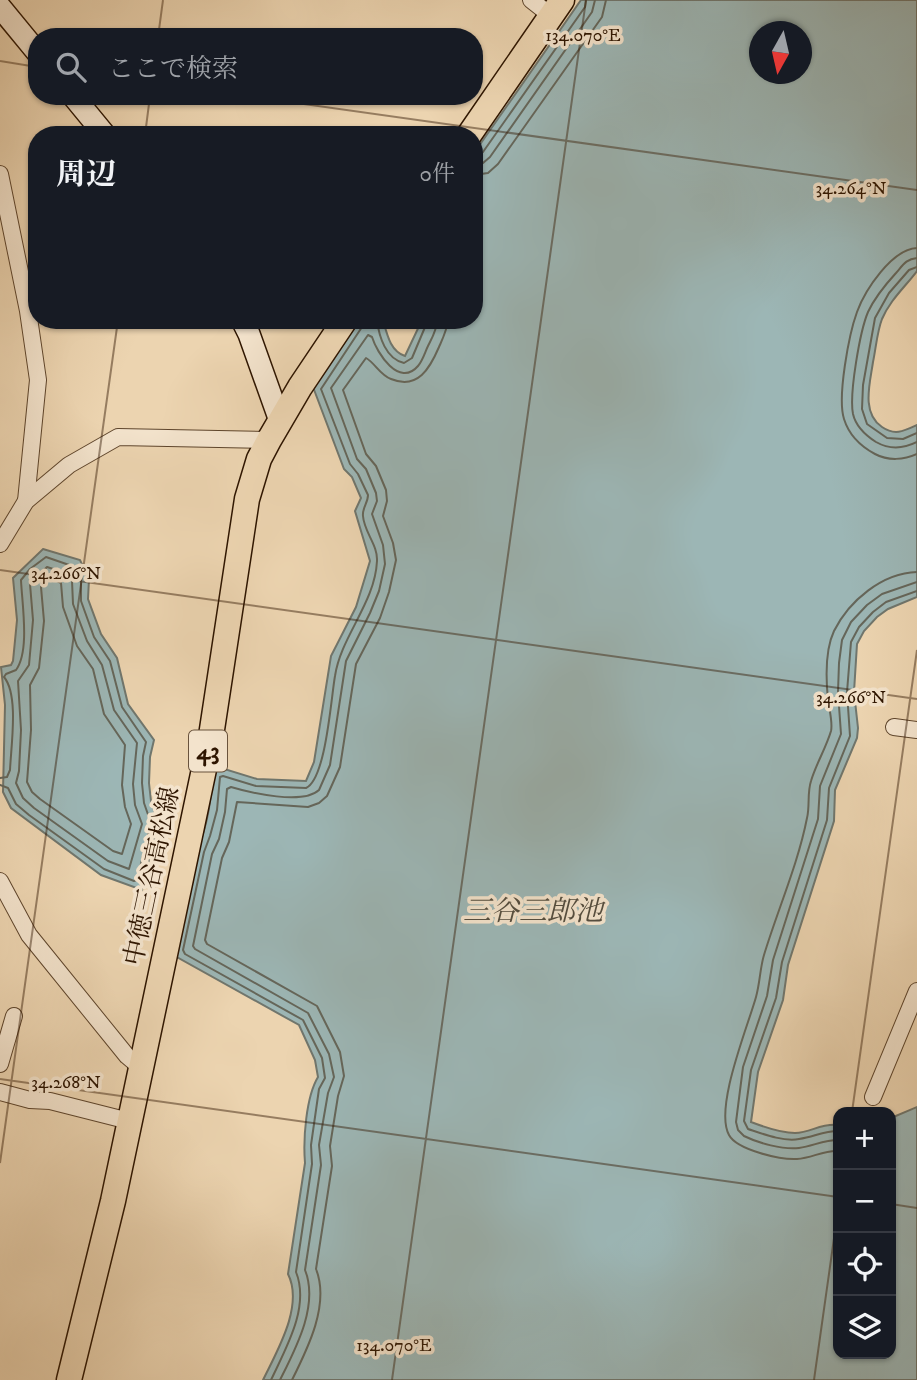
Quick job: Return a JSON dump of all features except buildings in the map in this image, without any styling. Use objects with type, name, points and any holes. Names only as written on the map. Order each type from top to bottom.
[{"type":"main road","points":[[475,126],[556,7]]},
{"type":"main road","name":"中徳三谷高松線","points":[[69,1380],[113,1201],[211,736],[247,499],[259,459],[274,431],[339,329]]},
{"type":"street","points":[[531,0],[556,7]]},
{"type":"street","points":[[0,7],[28,41]]},
{"type":"street","points":[[81,105],[98,126]]},
{"type":"street","points":[[0,174],[4,208],[28,311]]},
{"type":"street","points":[[26,501],[38,380],[32,329]]},
{"type":"street","points":[[0,544],[26,501],[69,465],[118,437],[274,431],[246,329]]},
{"type":"street","points":[[894,727],[917,730]]},
{"type":"street","points":[[0,881],[30,935],[127,1056],[140,1068]]},
{"type":"street","points":[[873,1097],[917,991]]},
{"type":"street","points":[[0,1064],[14,1016]]},
{"type":"street","points":[[0,1092],[30,1100],[50,1101],[129,1121]]},
{"type":"water","name":"三谷三郎池","points":[[581,0],[917,0],[917,271],[893,300],[882,319],[870,379],[869,406],[875,421],[887,430],[900,432],[917,425],[917,597],[888,609],[877,617],[864,631],[857,644],[854,692],[857,738],[835,790],[834,821],[788,965],[783,1000],[758,1072],[751,1122],[778,1131],[795,1133],[833,1125],[833,1359],[896,1359],[896,1116],[917,1107],[917,1380],[263,1380],[291,1314],[293,1300],[288,1274],[305,1163],[306,1119],[318,1077],[315,1060],[299,1025],[175,956],[197,849],[207,820],[213,769],[218,767],[257,779],[306,781],[314,762],[331,656],[356,607],[370,561],[355,511],[361,498],[352,477],[344,469],[313,387],[352,329],[386,329],[393,346],[405,356],[418,329],[483,329],[483,140]]},
{"type":"water","points":[[43,549],[80,560],[89,579],[88,599],[101,634],[117,658],[128,704],[154,740],[149,783],[158,822],[142,890],[101,875],[11,808],[3,792],[5,705],[1,667],[11,665],[13,661],[17,620],[13,578]]}]
